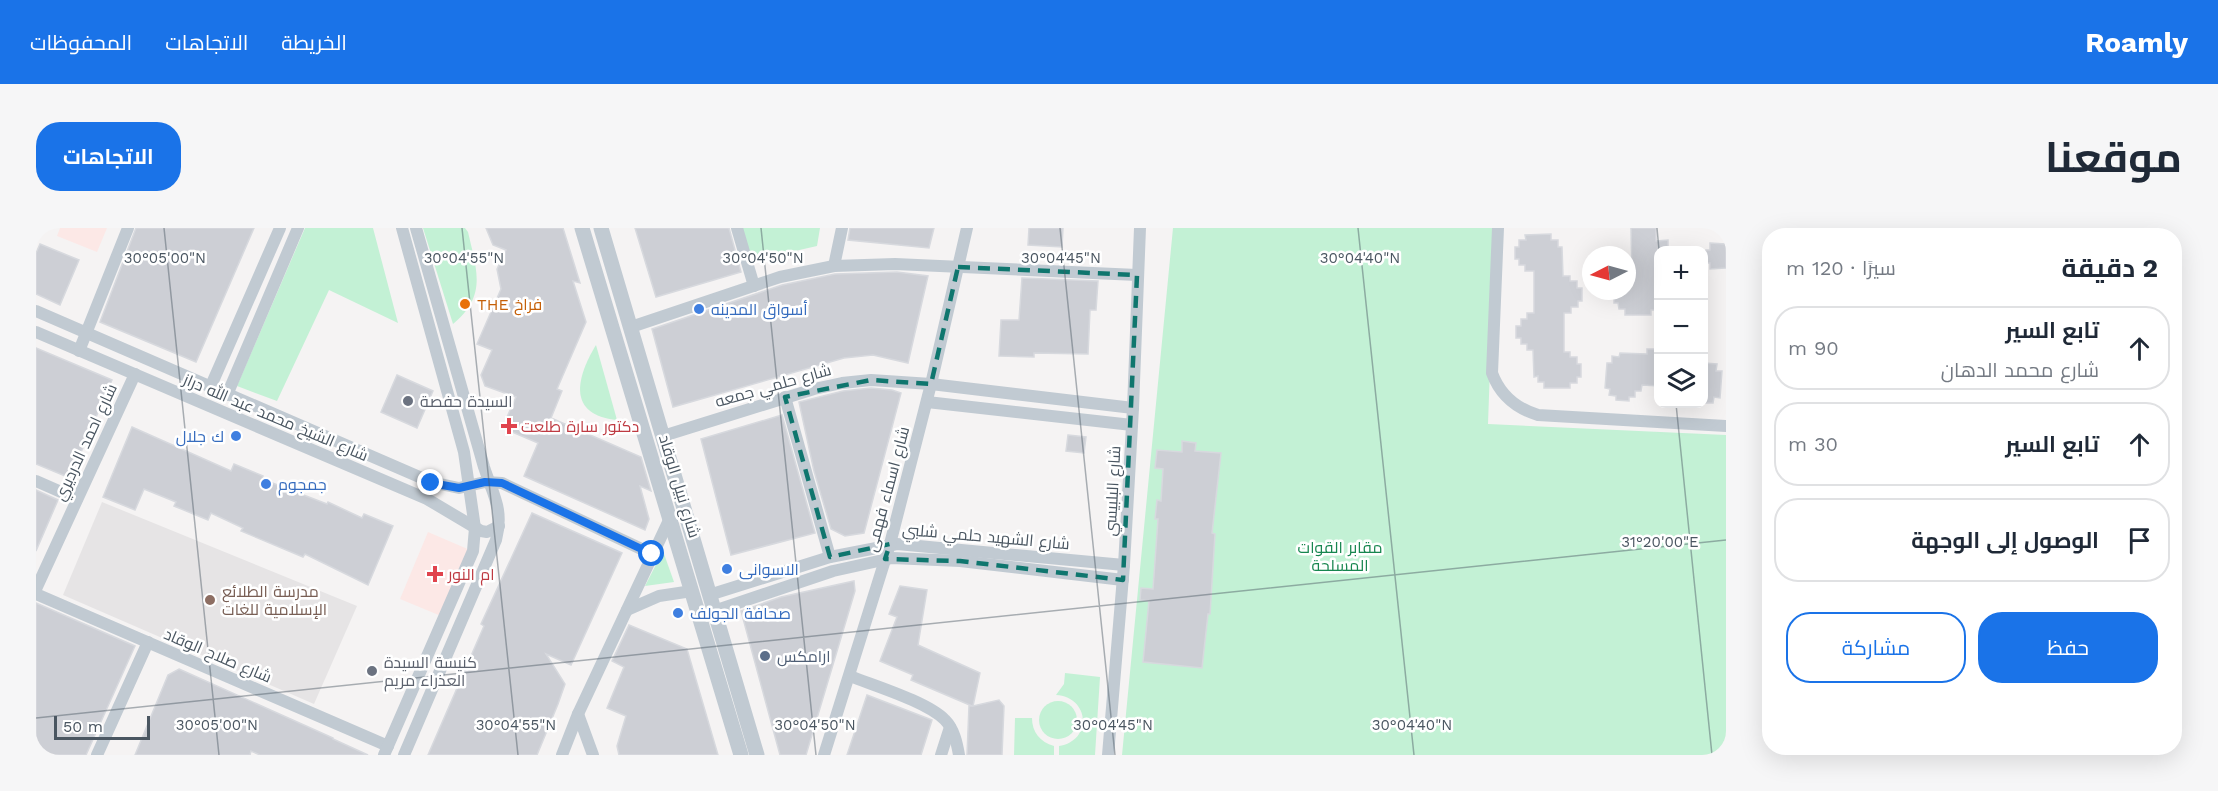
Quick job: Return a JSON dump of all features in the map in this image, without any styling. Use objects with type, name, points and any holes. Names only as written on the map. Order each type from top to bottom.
[{"type":"street","points":[[79,351],[128,228]]},
{"type":"street","points":[[210,388],[280,228]]},
{"type":"street","points":[[227,394],[298,228]]},
{"type":"street","points":[[386,750],[472,551],[475,528],[464,452],[402,228]]},
{"type":"street","points":[[404,755],[496,540],[499,526],[497,500],[489,482],[416,228]]},
{"type":"street","name":"شارع نبيل الوقاد","points":[[582,228],[741,755]]},
{"type":"street","name":"شارع نبيل الوقاد","points":[[601,228],[757,755]]},
{"type":"street","points":[[737,228],[754,286]]},
{"type":"street","points":[[834,266],[842,228]]},
{"type":"street","name":"شارع اسماء فهمى","points":[[824,755],[890,544],[927,402],[966,228]]},
{"type":"street","name":"شارع البلبيسي","points":[[1108,755],[1124,565],[1140,228]]},
{"type":"street","points":[[1498,228],[1492,373],[1496,383],[1509,400],[1527,412],[1538,415],[1726,426]]},
{"type":"street","points":[[631,327],[754,286],[798,273],[834,266],[894,264],[1137,275]]},
{"type":"street","name":"شارع الشيخ محمد عبد الله دراز","points":[[36,311],[431,483],[453,488],[489,482]]},
{"type":"street","name":"شارع الشيخ محمد عبد الله دراز","points":[[36,332],[427,499],[475,528]]},
{"type":"street","name":"شارع احمد الدرديري","points":[[36,589],[135,374]]},
{"type":"street","name":"شارع حلمي جمعه","points":[[663,436],[785,397],[843,383],[872,380],[931,384],[1133,408]]},
{"type":"street","points":[[785,397],[830,557]]},
{"type":"street","points":[[927,402],[1132,425]]},
{"type":"street","points":[[36,481],[77,499]]},
{"type":"street","points":[[489,482],[502,483],[517,489],[652,554]]},
{"type":"street","points":[[562,755],[578,714],[670,519]]},
{"type":"street","points":[[475,528],[487,532],[499,526]]},
{"type":"street","name":"شارع الشهيد حلمي شلبي","points":[[709,595],[830,557],[890,544],[917,544],[1124,565]]},
{"type":"street","name":"شارع الشهيد حلمي شلبي","points":[[714,611],[833,571],[885,559],[911,557],[1123,580]]},
{"type":"street","points":[[627,610],[659,596],[692,591]]},
{"type":"street","name":"شارع صلاح الوقاد","points":[[36,594],[386,750]]},
{"type":"street","points":[[97,755],[148,642]]},
{"type":"street","points":[[850,676],[928,708],[945,719],[957,742],[959,755]]},
{"type":"street","points":[[578,714],[593,755]]},
{"type":"street","points":[[941,755],[951,727]]},
{"type":"highlighted area","points":[[958,267],[1137,275],[1123,580],[960,561],[885,559],[890,544],[830,557],[785,397],[871,380],[931,384]]},
{"type":"shaded area","points":[[60,228],[107,228],[97,252],[57,236]]},
{"type":"shaded area","name":"مدرسة الطلائع الإسلامية للغات","points":[[102,502],[357,606],[314,704],[63,595]]},
{"type":"shaded area","name":"ام النور","points":[[428,532],[470,550],[441,616],[400,599]]},
{"type":"green space","points":[[305,228],[373,228],[398,323],[329,290],[277,401],[237,386]]},
{"type":"green space","points":[[423,228],[465,228],[468,232],[477,282],[471,303],[464,314],[453,324]]},
{"type":"green space","points":[[742,228],[820,228],[817,246],[751,261]]},
{"type":"green space","name":"مقابر القوات المسلحة","points":[[1173,228],[1495,228],[1488,424],[1726,435],[1726,755],[1122,755]]},
{"type":"green space","points":[[596,345],[617,420],[601,417],[590,411],[583,403],[580,393],[584,370]]},
{"type":"green space","points":[[663,551],[674,582],[645,586]]},
{"type":"green space","points":[[1065,673],[1100,677],[1095,755],[1059,755],[1059,746],[1078,736],[1083,719],[1076,703],[1056,695],[1064,684]]},
{"type":"green space","points":[[1058,701],[1072,706],[1077,720],[1072,734],[1058,739],[1044,734],[1039,720],[1044,706]]},
{"type":"green space","points":[[1015,718],[1032,718],[1033,728],[1038,736],[1054,746],[1054,755],[1014,755]]},
{"type":"building","points":[[136,228],[254,228],[196,362],[100,322]]},
{"type":"building","points":[[486,228],[563,228],[580,283],[573,281],[586,322],[557,389],[562,391],[551,418],[641,457],[651,491],[640,486],[649,519],[645,530],[524,476],[538,443],[512,432],[507,417],[516,397],[485,386],[481,375],[492,350],[477,344],[501,289],[497,269],[506,250],[493,245]]},
{"type":"building","points":[[635,228],[729,228],[741,272],[656,297]]},
{"type":"building","points":[[850,228],[934,228],[929,248],[848,240]]},
{"type":"building","points":[[1029,228],[1063,228],[1062,247],[1028,245]]},
{"type":"building","points":[[1631,228],[1656,228],[1656,241],[1668,240],[1668,246],[1654,246],[1654,310],[1651,310],[1651,315],[1625,315],[1625,309],[1619,309],[1618,303],[1614,303],[1614,300],[1636,300],[1636,246],[1631,246]]},
{"type":"building","points":[[1551,234],[1551,240],[1558,240],[1558,247],[1562,247],[1563,276],[1570,276],[1570,281],[1577,281],[1577,288],[1582,288],[1582,301],[1578,301],[1578,307],[1571,307],[1571,313],[1564,313],[1564,352],[1570,352],[1570,357],[1577,357],[1577,364],[1581,364],[1581,377],[1577,377],[1577,383],[1570,383],[1570,388],[1544,388],[1544,382],[1538,382],[1538,376],[1534,377],[1533,350],[1527,350],[1527,344],[1521,344],[1521,338],[1516,338],[1516,326],[1521,326],[1521,319],[1527,319],[1527,313],[1534,313],[1534,271],[1525,271],[1525,265],[1519,265],[1519,259],[1515,259],[1515,247],[1519,247],[1519,240],[1526,240],[1525,235]]},
{"type":"building","points":[[1710,243],[1726,244],[1726,268],[1710,269],[1708,250],[1710,250]]},
{"type":"building","points":[[40,244],[79,260],[60,305],[36,294],[36,253]]},
{"type":"building","points":[[897,272],[928,276],[908,363],[873,355],[844,358],[673,407],[652,329],[782,285],[835,274]]},
{"type":"building","points":[[1022,278],[1098,281],[1096,310],[1090,310],[1088,354],[1034,353],[1034,357],[999,356],[1001,320],[1019,320]]},
{"type":"building","points":[[36,348],[112,380],[70,478],[36,464]]},
{"type":"building","points":[[1647,349],[1654,349],[1654,386],[1642,385],[1641,391],[1635,391],[1635,397],[1629,397],[1629,401],[1616,400],[1616,396],[1609,395],[1610,389],[1605,388],[1607,363],[1612,363],[1612,356],[1619,357],[1620,353],[1647,354]]},
{"type":"building","points":[[1708,363],[1717,364],[1716,371],[1722,371],[1720,398],[1714,397],[1713,403],[1708,403]]},
{"type":"building","points":[[397,375],[433,391],[417,428],[381,412]]},
{"type":"building","points":[[871,388],[901,393],[864,533],[845,536],[831,529],[814,471],[799,402],[843,391]]},
{"type":"building","points":[[782,415],[815,533],[731,555],[701,439]]},
{"type":"building","points":[[132,427],[231,471],[234,464],[263,476],[262,479],[327,504],[328,502],[362,518],[364,514],[393,526],[368,585],[305,554],[303,557],[241,531],[243,528],[211,513],[208,520],[174,506],[176,502],[144,489],[135,510],[103,497]]},
{"type":"building","points":[[1068,435],[1086,437],[1084,453],[1066,451]]},
{"type":"building","points":[[1182,441],[1196,443],[1195,451],[1221,453],[1212,533],[1215,534],[1210,614],[1208,614],[1202,668],[1143,662],[1149,601],[1140,600],[1141,588],[1153,589],[1158,519],[1155,519],[1157,500],[1161,501],[1163,469],[1155,468],[1157,450],[1182,452]]},
{"type":"building","points":[[36,490],[58,500],[36,551]]},
{"type":"building","points":[[532,513],[622,553],[571,665],[546,654],[565,684],[537,755],[428,755],[484,626],[481,624]]},
{"type":"building","points":[[854,581],[855,591],[806,755],[780,755],[741,611],[781,597]]},
{"type":"building","points":[[900,586],[927,590],[918,645],[980,673],[973,706],[999,700],[1004,706],[1002,755],[967,755],[969,706],[972,706],[911,680],[913,675],[880,661],[897,617],[889,614]]},
{"type":"building","points":[[36,603],[135,646],[86,755],[43,755],[36,752]]},
{"type":"building","points":[[629,625],[687,649],[718,755],[619,755],[617,746],[626,716],[607,708],[624,667],[612,661]]},
{"type":"building","points":[[179,669],[368,755],[260,755],[251,751],[250,755],[135,755],[168,675]]},
{"type":"building","points":[[867,695],[932,720],[921,755],[847,755]]},
{"type":"place","name":"THE فراخ","points":[[465,304]]},
{"type":"place","name":"أسواق المدينه","points":[[699,309]]},
{"type":"place","name":"السيدة حفصة","points":[[408,401]]},
{"type":"place","name":"دكتور سارة طلعت","points":[[509,426]]},
{"type":"place","name":"ك جلال","points":[[236,436]]},
{"type":"place","name":"جمجوم","points":[[266,484]]},
{"type":"place","name":"الاسوانى","points":[[727,569]]},
{"type":"place","name":"ام النور","points":[[435,574]]},
{"type":"place","name":"مدرسة الطلائع الإسلامية للغات","points":[[210,600]]},
{"type":"place","name":"صحافة الجولف","points":[[678,613]]},
{"type":"place","name":"ارامكس","points":[[765,656]]},
{"type":"place","name":"كنيسة السيدة العذراء مريم","points":[[372,671]]},
{"type":"route","points":[[431,483],[459,488],[485,482],[502,483],[652,554]]}]
